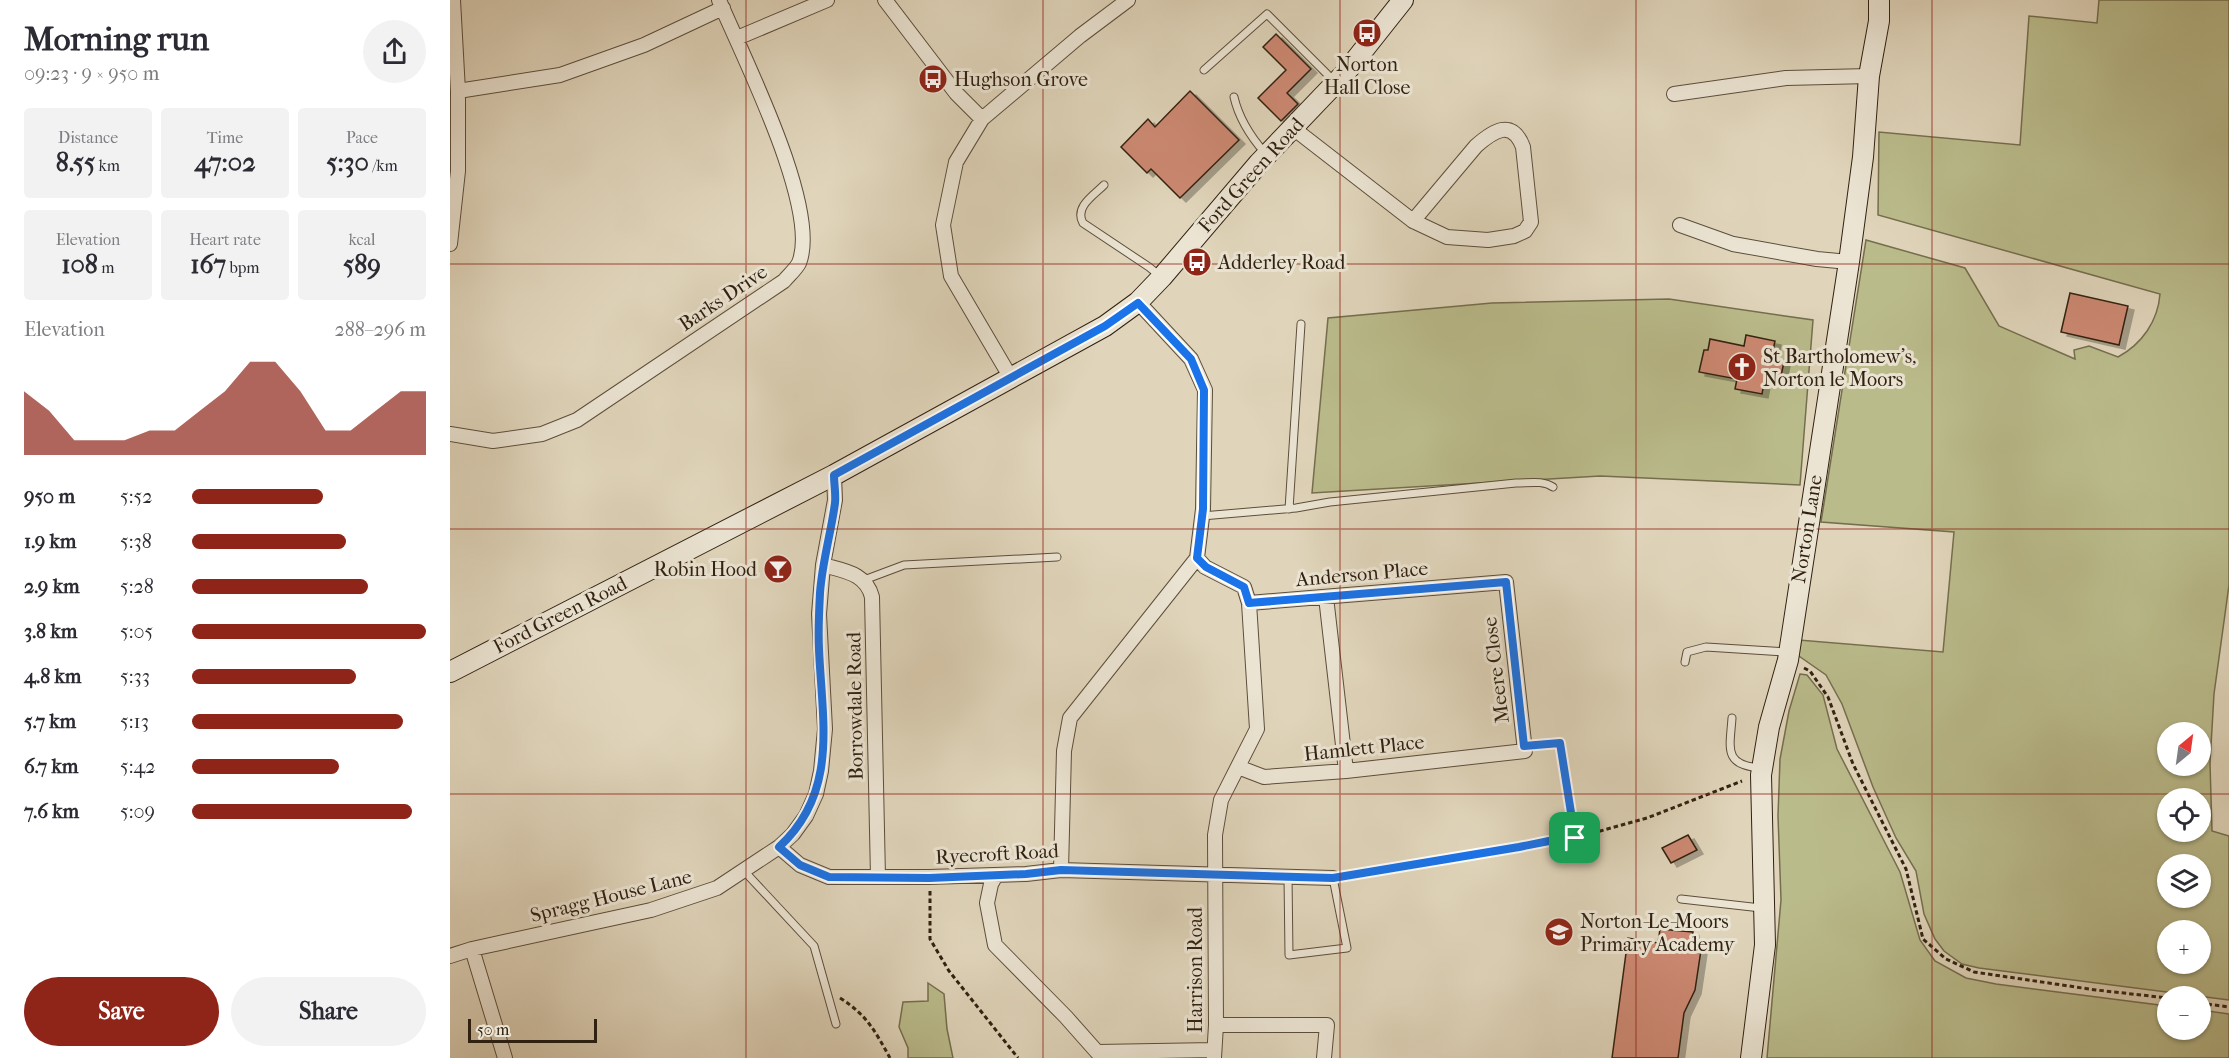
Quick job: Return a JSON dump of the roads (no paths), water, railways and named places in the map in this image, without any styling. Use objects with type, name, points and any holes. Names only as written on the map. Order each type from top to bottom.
[{"type":"main road","name":"Ford Green Road","points":[[450,672],[834,475],[1105,326],[1138,303],[1266,155],[1336,83],[1403,0]]},
{"type":"main road","name":"Norton Lane","points":[[1751,1058],[1765,945],[1762,772],[1769,727],[1788,656],[1849,262],[1863,157],[1869,76],[1879,21],[1879,0]]},
{"type":"street","points":[[450,244],[458,171],[458,91],[453,0]]},
{"type":"street","points":[[737,38],[827,0]]},
{"type":"street","points":[[885,0],[956,93],[982,118]]},
{"type":"street","points":[[1011,378],[951,276],[943,225],[956,162],[982,118],[1080,36],[1128,0]]},
{"type":"street","points":[[458,91],[560,75],[644,45],[721,4]]},
{"type":"street","name":"Barks Drive","points":[[450,435],[493,441],[542,434],[577,420],[784,280],[799,264],[803,238],[785,154],[721,4]]},
{"type":"street","points":[[1674,94],[1786,78],[1869,76]]},
{"type":"street","points":[[1293,128],[1413,221],[1447,237],[1488,240],[1514,236],[1525,231],[1531,222],[1520,137],[1512,130],[1500,130],[1487,136],[1413,221]]},
{"type":"street","points":[[1680,225],[1733,244],[1817,259],[1849,262]]},
{"type":"street","points":[[1061,870],[1064,751],[1070,718],[1197,558],[1202,516],[1204,390],[1191,359],[1138,303]]},
{"type":"street","name":"Spragg House Lane","points":[[450,956],[472,949],[651,910],[717,888],[745,872],[793,834],[806,816],[816,794],[821,771],[825,729],[819,614],[823,565],[835,500],[834,475]]},
{"type":"street","points":[[1197,558],[1206,567],[1244,587],[1249,603]]},
{"type":"street","points":[[823,565],[849,572],[864,580]]},
{"type":"street","name":"Borrowdale Road","points":[[864,580],[873,597],[878,877]]},
{"type":"street","name":"Meere Close","points":[[1478,584],[1506,582],[1525,751],[1495,753]]},
{"type":"street","name":"Anderson Place","points":[[1249,603],[1478,584]]},
{"type":"street","points":[[1326,597],[1346,771]]},
{"type":"street","name":"Harrison Road","points":[[1214,1054],[1216,1025],[1215,835],[1221,800],[1257,729],[1249,603]]},
{"type":"street","name":"Hamlett Place","points":[[1238,767],[1264,777],[1346,771],[1495,753]]},
{"type":"street","name":"Ryecroft Road","points":[[779,847],[800,865],[829,877],[929,878],[1061,870],[1333,878]]},
{"type":"street","points":[[996,875],[991,884],[987,903],[995,945],[1066,1017],[1097,1055],[1214,1054]]},
{"type":"street","points":[[472,949],[505,1058]]},
{"type":"street","points":[[1216,1025],[1327,1025],[1324,1058]]},
{"type":"lane","points":[[1204,70],[1267,14],[1336,83]]},
{"type":"lane","points":[[1234,97],[1238,113],[1252,139],[1266,155]]},
{"type":"lane","points":[[1104,185],[1082,206],[1080,218],[1083,223],[1162,277]]},
{"type":"lane","points":[[1289,508],[1301,324]]},
{"type":"lane","points":[[1202,516],[1516,483],[1547,483],[1553,487]]},
{"type":"lane","points":[[864,580],[904,565],[1057,557]]},
{"type":"lane","points":[[1685,662],[1687,652],[1706,647],[1788,656]]},
{"type":"lane","points":[[1732,718],[1730,752],[1737,764],[1762,772]]},
{"type":"lane","points":[[745,872],[814,946],[836,1024]]},
{"type":"lane","points":[[1288,877],[1289,955],[1347,948],[1333,878]]},
{"type":"lane","points":[[1681,898],[1764,908]]},
{"type":"place","name":"Norton Hall Close","points":[[1367,33]]},
{"type":"place","name":"Hughson Grove","points":[[933,79]]},
{"type":"place","name":"Adderley Road","points":[[1197,262]]},
{"type":"place","name":"St Bartholomew's, Norton le Moors","points":[[1742,367]]},
{"type":"place","name":"Robin Hood","points":[[778,569]]},
{"type":"place","name":"Norton-Le-Moors Primary Academy","points":[[1559,932]]}]
